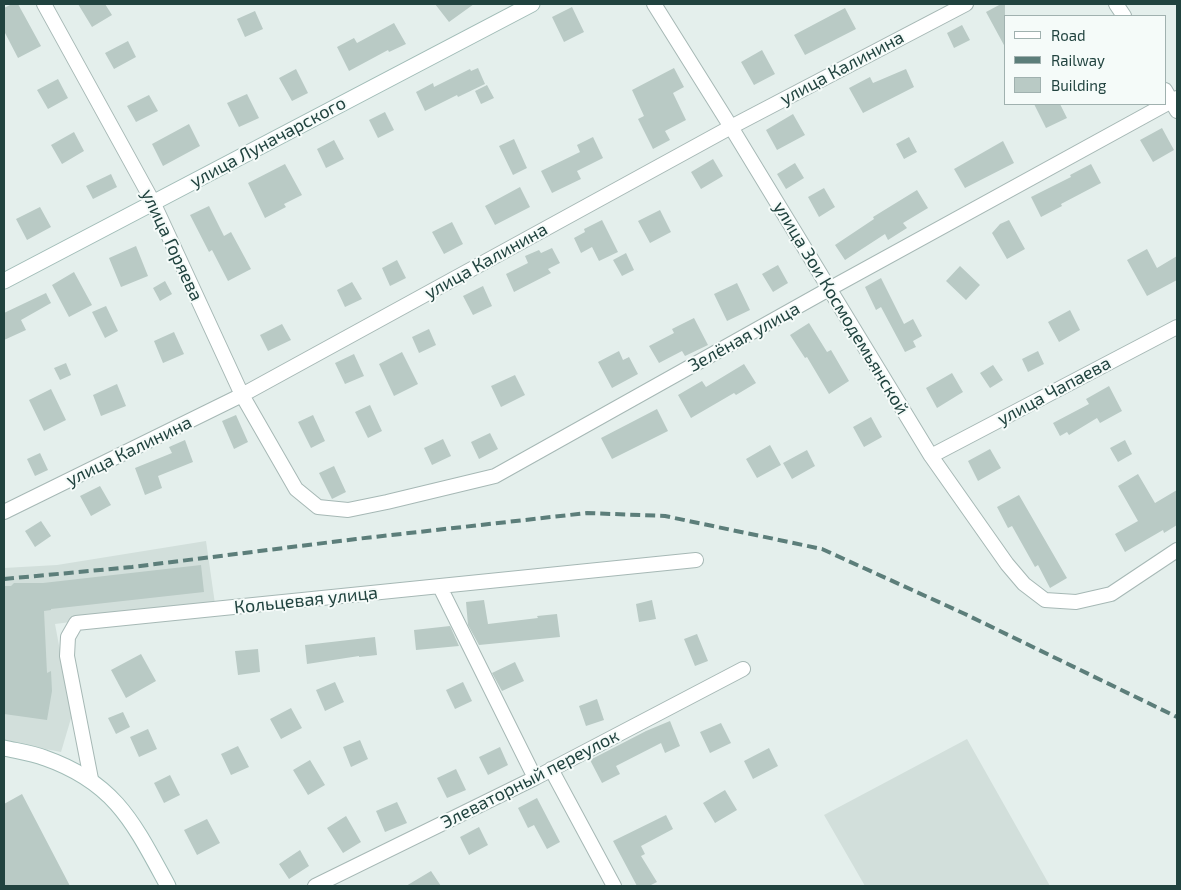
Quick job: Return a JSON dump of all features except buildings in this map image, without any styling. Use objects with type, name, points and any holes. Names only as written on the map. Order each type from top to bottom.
[{"type":"main road","name":"улица Луначарского","points":[[4,281],[532,4]]},
{"type":"main road","points":[[4,748],[44,758],[91,779],[114,800],[136,828],[168,886]]},
{"type":"street","name":"улица Горяева","points":[[44,4],[153,202],[242,395],[296,489]]},
{"type":"street","name":"улица Зои Космодемьянской","points":[[654,4],[731,126],[931,456],[1007,564],[1024,584],[1045,600],[1076,602],[1111,594],[1177,550]]},
{"type":"street","name":"улица Калинина","points":[[4,512],[242,395],[731,126],[966,4]]},
{"type":"street","points":[[1116,4],[1123,15]]},
{"type":"street","name":"Зелёная улица","points":[[296,489],[318,507],[348,510],[495,476],[829,289],[1164,105]]},
{"type":"street","name":"улица Чапаева","points":[[931,456],[1177,327]]},
{"type":"street","name":"Кольцевая улица","points":[[91,779],[67,656],[68,637],[76,623],[696,560]]},
{"type":"street","points":[[440,587],[535,778]]},
{"type":"street","name":"Элеваторный переулок","points":[[315,886],[535,778],[743,669]]},
{"type":"street","points":[[551,769],[614,886]]},
{"type":"shaded area","points":[[206,541],[215,604],[55,624],[72,715],[61,752],[4,741],[4,568],[57,565]]},
{"type":"shaded area","points":[[967,739],[1050,886],[865,886],[824,815]]},
{"type":"railway","points":[[4,579],[132,567],[587,513],[665,516],[822,549],[965,614],[1177,717]]}]
